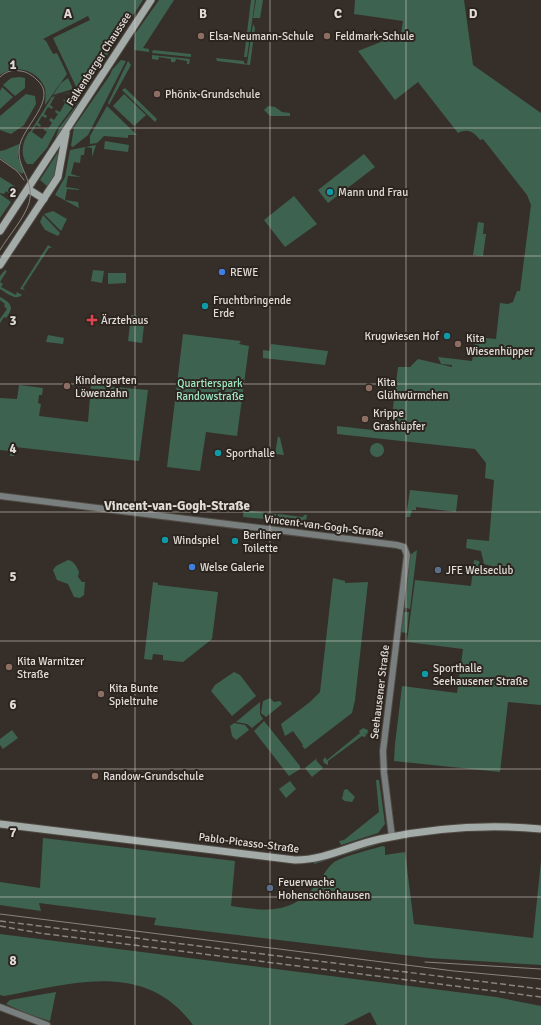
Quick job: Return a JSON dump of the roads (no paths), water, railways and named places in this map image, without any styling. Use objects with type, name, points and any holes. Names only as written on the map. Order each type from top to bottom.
[{"type":"main road","name":"Falkenberger Chaussee","points":[[0,231],[151,0]]},
{"type":"main road","name":"Falkenberger Chaussee","points":[[0,265],[58,177],[66,131]]},
{"type":"main road","points":[[28,189],[44,199]]},
{"type":"main road","name":"Pablo-Picasso-Straße","points":[[0,824],[295,860],[321,858],[377,839],[392,837],[466,828],[516,827],[541,829]]},
{"type":"street","name":"Vincent-van-Gogh-Straße","points":[[0,496],[397,545],[406,550]]},
{"type":"street","name":"Seehausener Straße","points":[[392,837],[384,773],[383,752],[406,568],[406,550]]},
{"type":"street","points":[[0,1008],[47,1025]]},
{"type":"tram line","points":[[0,77],[6,72],[11,71],[17,70],[26,72],[42,87],[44,95],[42,104],[21,141],[19,150],[21,164],[30,188],[29,203],[20,221],[0,250]]},
{"type":"tram line","points":[[0,159],[17,171],[24,180]]},
{"type":"tram line","points":[[0,914],[454,971],[541,979]]},
{"type":"tram line","points":[[425,962],[541,969]]},
{"type":"railway","points":[[0,921],[541,989]]},
{"type":"railway","points":[[0,926],[39,933],[541,997]]},
{"type":"place","name":"Elsa-Neumann-Schule","points":[[201,36]]},
{"type":"place","name":"Feldmark-Schule","points":[[327,36]]},
{"type":"place","name":"Phönix-Grundschule","points":[[157,94]]},
{"type":"place","name":"Mann und Frau","points":[[330,192]]},
{"type":"place","name":"REWE","points":[[222,272]]},
{"type":"place","name":"Fruchtbringende Erde","points":[[205,306]]},
{"type":"place","name":"Ärztehaus","points":[[92,320]]},
{"type":"place","name":"Krugwiesen Hof","points":[[447,336]]},
{"type":"place","name":"Kita Wiesenhüpper","points":[[458,344]]},
{"type":"place","name":"Kindergarten Löwenzahn","points":[[67,386]]},
{"type":"place","name":"Kita Glühwürmchen","points":[[369,388]]},
{"type":"place","name":"Krippe Grashüpfer","points":[[365,419]]},
{"type":"place","name":"Sporthalle","points":[[218,453]]},
{"type":"place","name":"Windspiel","points":[[165,540]]},
{"type":"place","name":"Berliner Toilette","points":[[235,541]]},
{"type":"place","name":"Welse Galerie","points":[[192,567]]},
{"type":"place","name":"JFE Welseclub","points":[[438,570]]},
{"type":"place","name":"Kita Warnitzer Straße","points":[[9,667]]},
{"type":"place","name":"Sporthalle Seehausener Straße","points":[[425,674]]},
{"type":"place","name":"Kita Bunte Spieltruhe","points":[[101,694]]},
{"type":"place","name":"Randow-Grundschule","points":[[95,776]]},
{"type":"place","name":"Feuerwache Hohenschönhausen","points":[[270,888]]},
{"type":"district","name":"Vincent-van-Gogh-Straße","points":[[177,506]]},
{"type":"park label","name":"Quartierspark Randowstraße","points":[[210,389]]}]
